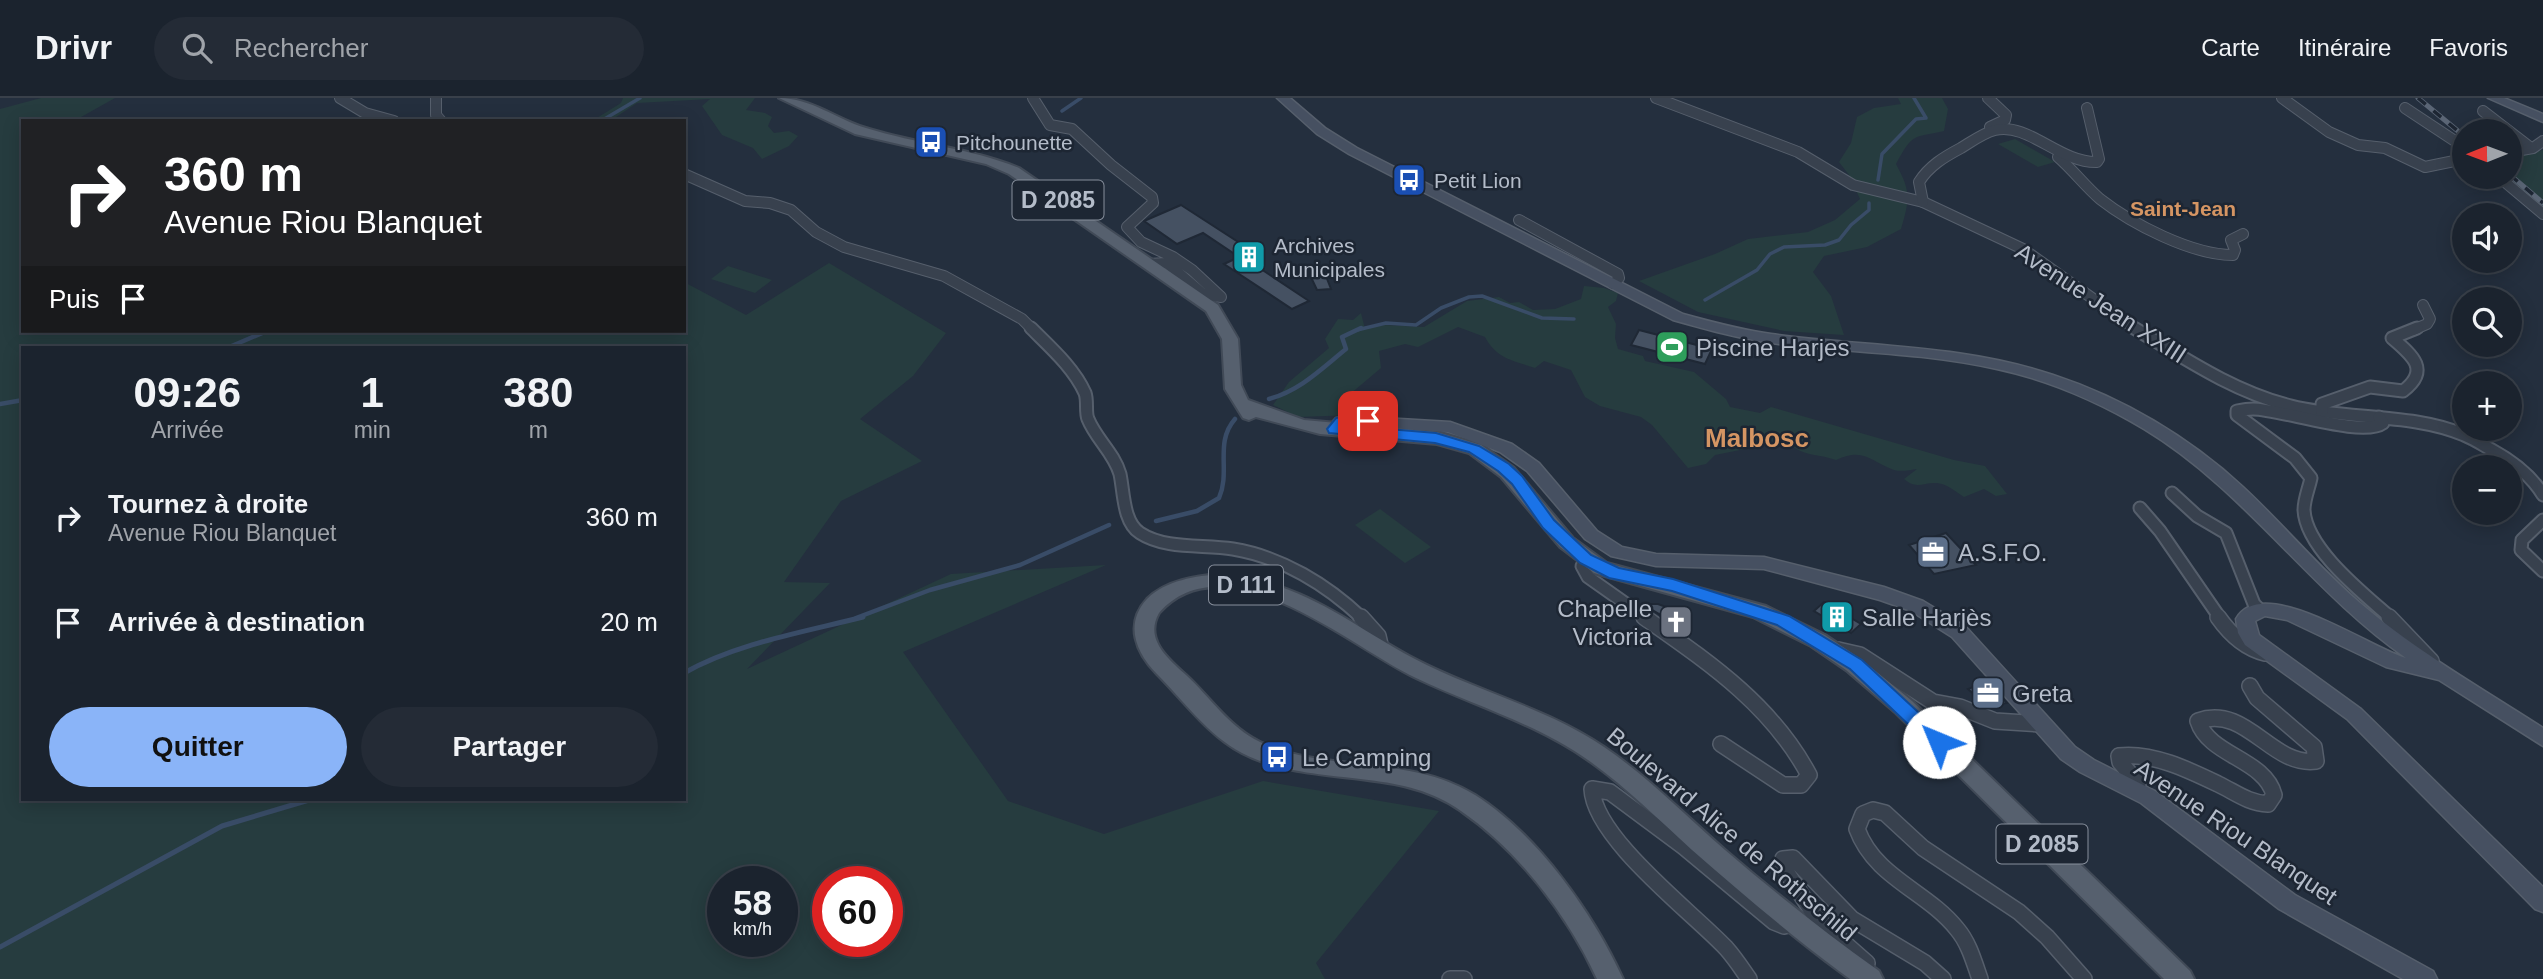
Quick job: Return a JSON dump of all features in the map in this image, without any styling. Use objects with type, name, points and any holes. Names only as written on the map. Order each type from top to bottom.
[{"type":"main road","name":"D 2085","points":[[786,98],[860,131],[990,161],[1014,171],[1212,309],[1222,321],[1232,344],[1232,386],[1242,404],[1274,419],[1330,434],[1353,439],[1441,446],[1475,459],[1503,479],[1545,536],[1558,550],[1582,566],[1610,580],[1632,586],[1709,596]]},
{"type":"main road","points":[[1242,404],[1250,415],[1262,422],[1330,434]]},
{"type":"main road","name":"D 2085","points":[[1330,434],[1436,438],[1474,449],[1503,467],[1517,480],[1549,524],[1586,559],[1615,573],[1673,585],[1783,620],[1834,649],[1904,707],[2174,977]]},
{"type":"main road","name":"Boulevard Alice de Rothschild","points":[[1610,979],[1600,954],[1569,909],[1515,841],[1493,819],[1447,790],[1416,780],[1385,773],[1293,762],[1249,746],[1228,730],[1148,650],[1144,626],[1148,613],[1157,602],[1179,587],[1205,582],[1233,583],[1296,600],[1419,670],[1552,728],[1579,742],[1614,766],[1794,924],[1867,977]]},
{"type":"street","points":[[340,98],[365,113],[387,119]]},
{"type":"street","points":[[436,98],[436,115],[439,119]]},
{"type":"street","points":[[1033,98],[1050,125],[1072,129],[1111,165],[1152,197],[1153,203],[1126,227],[1129,233],[1139,242],[1173,257],[1212,286],[1221,298],[1203,294],[1167,262],[1148,264]]},
{"type":"street","points":[[1283,98],[1340,144],[1658,309],[1700,325],[1745,335],[1942,352],[1987,359],[2046,377],[2120,409],[2165,434],[2216,471],[2349,603],[2435,670],[2543,738]]},
{"type":"street","name":"Avenue Jean XXIII","points":[[1656,98],[1798,152],[1853,185],[1923,202],[2023,249],[2118,318],[2215,376],[2277,402],[2322,412],[2430,425],[2463,434],[2509,459],[2536,483],[2543,495]]},
{"type":"street","points":[[1923,202],[1919,182],[1948,150],[2005,121],[2006,115],[1988,98]]},
{"type":"street","points":[[2283,98],[2329,131],[2358,145],[2385,148],[2425,167],[2452,161]]},
{"type":"street","points":[[2494,98],[2543,118]]},
{"type":"street","points":[[2405,107],[2452,139]]},
{"type":"street","points":[[1943,157],[1987,133],[2002,129],[2014,130],[2077,161],[2097,162],[2099,159],[2087,108]]},
{"type":"street","points":[[2483,111],[2531,148]]},
{"type":"street","points":[[2522,150],[2543,141]]},
{"type":"street","points":[[2051,149],[2102,200],[2195,249],[2216,256],[2233,255],[2235,250],[2231,240],[2243,234]]},
{"type":"street","points":[[686,175],[745,201],[770,203],[791,210],[816,232],[844,247],[944,276],[1022,319],[1060,356],[1084,394],[1088,419],[1108,448],[1119,471],[1130,524],[1135,531],[1144,537],[1171,544],[1226,546],[1291,568],[1354,610],[1378,634],[1381,649]]},
{"type":"street","points":[[2513,189],[2543,214]]},
{"type":"street","points":[[1519,220],[1618,274],[1619,278],[1613,284]]},
{"type":"street","points":[[2322,412],[2322,404],[2370,387],[2403,391],[2416,381],[2418,371],[2412,354],[2392,338],[2427,324],[2430,319],[2423,305]]},
{"type":"street","points":[[2379,417],[2383,423],[2371,428],[2299,419],[2255,409],[2237,411],[2237,415],[2295,458],[2311,478],[2304,513],[2312,537],[2342,570],[2420,645],[2435,670]]},
{"type":"street","name":"Avenue Riou Blanquet","points":[[1330,434],[1342,422],[1349,421],[1450,426],[1475,434],[1522,458],[1591,535],[1617,552],[1656,560],[1764,564],[1884,594],[1917,606],[1959,632],[2068,753],[2087,766],[2137,791],[2287,902],[2425,979]]},
{"type":"street","points":[[2172,493],[2209,527],[2226,533],[2254,604],[2260,610],[2291,614],[2393,662],[2435,670]]},
{"type":"street","points":[[2140,508],[2160,531],[2227,628],[2250,649],[2269,653]]},
{"type":"street","points":[[2543,520],[2522,540],[2521,550],[2543,570]]},
{"type":"street","points":[[1582,566],[1598,585],[1737,683],[1771,715],[1801,756],[1810,775],[1801,785],[1783,785],[1721,744]]},
{"type":"street","points":[[2260,610],[2245,619],[2245,626],[2252,640],[2354,714],[2543,902]]},
{"type":"street","points":[[1834,649],[1860,655],[1933,702],[1960,706],[1995,721],[2041,724]]},
{"type":"street","points":[[2137,791],[2138,783],[2120,762],[2119,756],[2124,754],[2151,759],[2195,774],[2254,804],[2268,804],[2271,801],[2274,795],[2272,787],[2264,777],[2202,734],[2197,726],[2198,721],[2203,718],[2232,720],[2291,758],[2302,763],[2316,761],[2314,747],[2257,698],[2250,687]]},
{"type":"street","points":[[1749,979],[1727,948],[1624,848],[1594,808],[1590,800],[1592,789],[1610,792],[1684,847],[1774,922],[1784,926],[1794,924]]},
{"type":"street","points":[[1980,979],[1965,940],[1955,926],[1888,873],[1870,855],[1861,840],[1858,820],[1862,815],[1873,810],[1883,812],[1906,835],[1947,867],[2003,900],[2037,927],[2084,979]]},
{"type":"street","points":[[1867,977],[1867,963],[1817,919],[1782,865],[1783,859],[1793,858],[1840,909],[1897,948],[1916,954],[1943,979]]},
{"type":"street","points":[[1450,979],[1464,979]]},
{"type":"green space","points":[[41,98],[115,98],[78,119],[21,119],[21,333],[686,333],[686,283],[746,315],[829,263],[946,333],[913,376],[860,419],[922,461],[841,501],[784,582],[830,583],[747,669],[951,574],[1106,565],[903,652],[1008,801],[1104,834],[1263,781],[1439,811],[1316,963],[1325,979],[0,979],[0,109]]},
{"type":"green space","points":[[623,98],[755,98],[746,110],[772,117],[768,126],[774,133],[789,131],[798,136],[789,146],[762,159],[753,148],[722,135],[702,106],[710,99],[637,103],[613,119],[595,119],[621,103]]},
{"type":"green space","points":[[1898,98],[1942,98],[1948,109],[1944,131],[1914,139],[1896,164],[1908,195],[1901,229],[1867,247],[1824,256],[1813,272],[1831,296],[1844,335],[1784,331],[1698,312],[1639,281],[1715,254],[1748,239],[1808,232],[1835,220],[1860,199],[1849,175],[1839,162],[1851,143],[1857,117],[1874,108],[1901,104]]},
{"type":"green space","points":[[2015,139],[2055,162],[2038,167],[1998,144]]},
{"type":"green space","points":[[2543,150],[2543,210],[2518,189],[2522,189],[2522,154]]},
{"type":"green space","points":[[728,266],[772,280],[755,293],[711,279]]},
{"type":"green space","points":[[1584,286],[1618,293],[1616,301],[1608,307],[1616,324],[1615,338],[1618,349],[1643,356],[1645,361],[1694,372],[1726,399],[1730,407],[1760,413],[1771,407],[1954,460],[1985,466],[2007,494],[1996,496],[1984,489],[1964,497],[1941,484],[1916,485],[1904,479],[1917,469],[1894,470],[1860,455],[1836,460],[1805,453],[1785,441],[1715,455],[1706,464],[1688,468],[1652,425],[1641,417],[1600,406],[1585,397],[1571,370],[1544,361],[1535,368],[1512,360],[1495,350],[1485,337],[1458,327],[1418,347],[1405,344],[1379,351],[1381,368],[1349,395],[1383,414],[1298,417],[1273,405],[1289,382],[1329,348],[1325,339],[1338,319],[1353,320],[1361,313],[1365,329],[1384,325],[1424,327],[1467,301],[1499,297],[1510,303],[1519,302],[1533,310],[1555,309],[1581,299]]},
{"type":"green space","points":[[1380,509],[1431,547],[1405,563],[1355,525]]},
{"type":"building","name":"Archives Municipales","points":[[1181,205],[1263,258],[1252,263],[1309,301],[1292,309],[1224,264],[1239,257],[1203,233],[1177,244],[1144,221]]},
{"type":"building","points":[[1324,271],[1331,289],[1317,290],[1309,273]]},
{"type":"building","name":"Piscine Harjes","points":[[1639,330],[1712,349],[1705,364],[1631,345]]},
{"type":"building","name":"A.S.F.O.","points":[[1946,533],[1976,565],[1934,574],[1909,545]]},
{"type":"building","name":"Salle Harjès","points":[[1824,602],[1861,624],[1851,633],[1814,611]]},
{"type":"building","name":"Chapelle Victoria","points":[[1650,604],[1658,604],[1688,615],[1683,628],[1649,608]]},
{"type":"building","name":"Greta","points":[[1987,681],[2007,703],[1988,707],[1968,689]]},
{"type":"waterway","points":[[604,119],[640,98]]},
{"type":"waterway","points":[[1062,111],[1081,98]]},
{"type":"waterway","points":[[1878,180],[1882,154],[1916,119],[1926,118],[1914,98]]},
{"type":"waterway","points":[[1705,300],[1757,270],[1770,254],[1784,247],[1825,245],[1839,240],[1851,225],[1869,210],[1869,203]]},
{"type":"waterway","points":[[1357,330],[1386,323],[1416,325],[1441,308],[1469,297],[1482,296],[1542,318],[1574,319]]},
{"type":"waterway","points":[[1269,399],[1291,390],[1319,371],[1346,349],[1342,337],[1361,328]]},
{"type":"waterway","points":[[232,346],[262,333]]},
{"type":"waterway","points":[[0,404],[21,400]]},
{"type":"waterway","points":[[1156,521],[1197,511],[1219,498],[1224,478],[1225,438],[1235,419]]},
{"type":"waterway","points":[[856,618],[930,590],[1020,565],[1109,525]]},
{"type":"waterway","points":[[686,672],[748,646],[863,617]]},
{"type":"waterway","points":[[0,947],[222,826],[306,801]]},
{"type":"railway","points":[[2418,98],[2452,126]]},
{"type":"railway","points":[[2522,185],[2543,203]]},
{"type":"place","name":"Pitchounette","points":[[931,142]]},
{"type":"place","name":"Petit Lion","points":[[1409,180]]},
{"type":"place","name":"Archives Municipales","points":[[1249,257]]},
{"type":"place","name":"Piscine Harjes","points":[[1672,347]]},
{"type":"place","name":"A.S.F.O.","points":[[1933,552]]},
{"type":"place","name":"Salle Harjès","points":[[1837,617]]},
{"type":"place","name":"Chapelle Victoria","points":[[1676,622]]},
{"type":"place","name":"Greta","points":[[1988,693]]},
{"type":"place","name":"Le Camping","points":[[1277,757]]},
{"type":"district","name":"Saint-Jean","points":[[2183,208]]},
{"type":"district","name":"Malbosc","points":[[1757,438]]},
{"type":"route","points":[[1368,421],[1342,422],[1334,429],[1436,438],[1474,449],[1503,467],[1517,480],[1562,539],[1586,559],[1615,573],[1673,585],[1783,620],[1856,665],[1939,742]]}]
